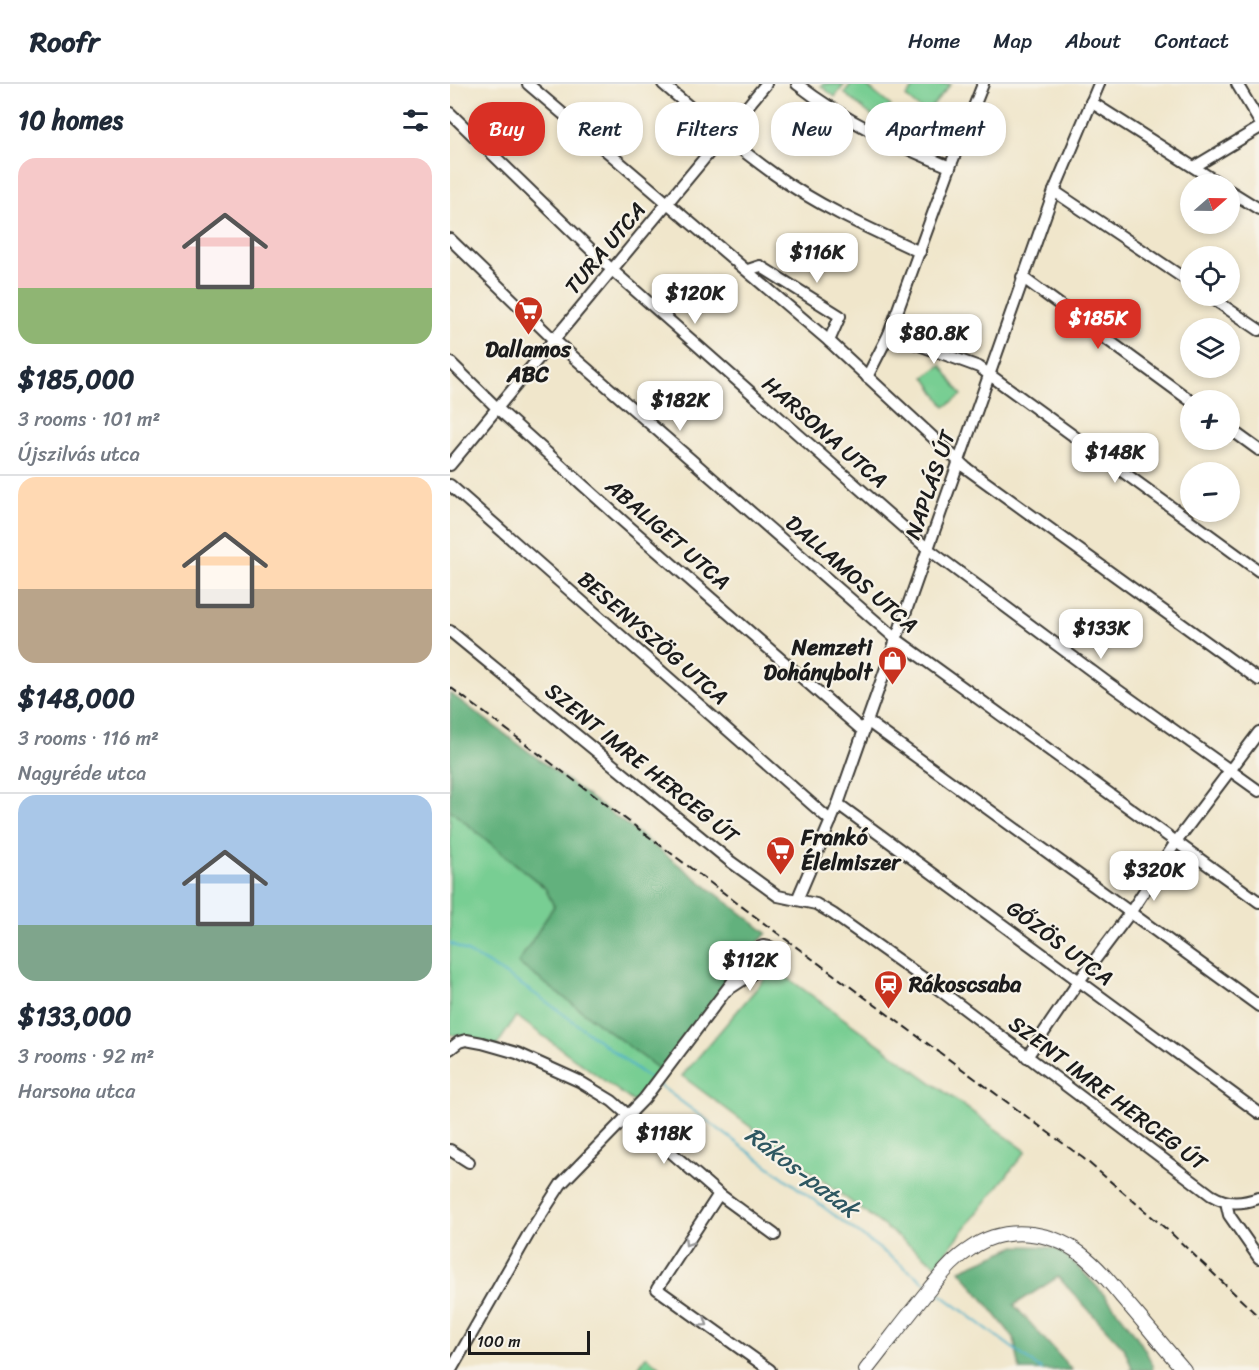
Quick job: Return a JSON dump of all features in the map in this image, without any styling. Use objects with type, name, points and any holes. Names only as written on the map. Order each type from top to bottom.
[{"type":"main road","points":[[866,1370],[955,1260],[972,1247],[1000,1236],[1033,1233],[1063,1243],[1080,1253],[1098,1269],[1184,1370]]},
{"type":"street","points":[[528,84],[829,341],[958,461],[1259,680]]},
{"type":"street","points":[[663,84],[684,102]]},
{"type":"street","name":"TURA UTCA","points":[[751,102],[766,84]]},
{"type":"street","points":[[797,84],[823,104],[890,143],[950,167]]},
{"type":"street","points":[[867,377],[889,334],[983,84]]},
{"type":"street","name":"NAPLÁS ÚT","points":[[797,900],[838,804],[1054,190],[1099,84]]},
{"type":"street","points":[[1237,84],[1259,121]]},
{"type":"street","points":[[1091,102],[1205,174]]},
{"type":"street","name":"HARSONA UTCA","points":[[450,113],[612,270],[928,549],[1108,683],[1259,791]]},
{"type":"street","points":[[1194,167],[1259,128]]},
{"type":"street","name":"TURA UTCA","points":[[450,465],[552,339],[707,156]]},
{"type":"street","points":[[750,156],[775,175],[842,215],[920,252]]},
{"type":"street","points":[[1054,190],[1180,276]]},
{"type":"street","points":[[1240,197],[1259,209]]},
{"type":"street","name":"DALLAMOS UTCA","points":[[450,239],[552,339],[896,639],[1259,902]]},
{"type":"street","points":[[748,270],[760,266],[840,316],[829,341]]},
{"type":"street","points":[[1022,277],[1180,393]]},
{"type":"street","points":[[1224,306],[1259,330]]},
{"type":"street","points":[[889,334],[979,366],[1259,571]]},
{"type":"street","name":"ABALIGET UTCA","points":[[450,362],[497,408],[625,523],[865,726],[1259,1006]]},
{"type":"street","points":[[1240,436],[1259,450]]},
{"type":"street","name":"BESENYSZÖG UTCA","points":[[450,485],[831,821]]},
{"type":"street","name":"SZENT IMRE HERCEG ÚT","points":[[450,631],[748,875],[778,896],[816,904],[833,914],[933,986],[1211,1195],[1226,1202]]},
{"type":"street","points":[[1027,1057],[1079,981],[1130,913],[1176,842],[1259,732]]},
{"type":"street","name":"GŐZÖS UTCA","points":[[838,804],[1259,1113]]},
{"type":"street","points":[[451,1370],[528,1235],[561,1184],[648,1094],[758,948],[770,946],[774,955],[769,963],[726,992]]},
{"type":"street","points":[[450,1049],[466,1040],[518,1053],[579,1081],[612,1101],[719,1194],[775,1235]]},
{"type":"street","points":[[450,1150],[469,1162]]},
{"type":"street","points":[[719,1194],[657,1289],[770,1370]]},
{"type":"street","points":[[1259,1198],[1236,1204],[1226,1202],[1229,1215],[1259,1258]]},
{"type":"green space","points":[[823,84],[845,84],[835,97],[821,86]]},
{"type":"green space","points":[[851,84],[864,84],[886,102],[865,102],[865,110],[844,93]]},
{"type":"green space","points":[[917,84],[951,84],[936,102],[912,102],[906,97]]},
{"type":"green space","points":[[941,365],[962,395],[945,407],[925,377]]},
{"type":"green space","points":[[450,693],[767,933],[754,947],[663,1072],[518,963],[554,906],[545,888],[450,810]]},
{"type":"green space","points":[[450,810],[545,888],[554,906],[519,963],[663,1072],[635,1103],[516,1016],[496,1047],[450,1034]]},
{"type":"green space","points":[[774,968],[1026,1151],[936,1265],[682,1076]]},
{"type":"green space","points":[[1016,1246],[1054,1248],[1069,1258],[1128,1324],[1149,1358],[1153,1370],[1130,1370],[1132,1368],[1124,1348],[1058,1277],[1014,1305],[1072,1370],[1020,1370],[1014,1338],[960,1270]]},
{"type":"green space","points":[[646,1356],[664,1370],[637,1370]]},
{"type":"waterway","name":"Rákos-patak","points":[[450,943],[530,990],[654,1082]]},
{"type":"waterway","name":"Rákos-patak","points":[[659,1085],[927,1284]]},
{"type":"waterway","name":"Rákos-patak","points":[[936,1291],[1042,1370]]},
{"type":"railway","points":[[450,687],[765,924],[1083,1158],[1171,1233],[1259,1317]]},
{"type":"place","name":"Dallamos ABC","points":[[528,336]]},
{"type":"place","name":"Nemzeti Dohánybolt","points":[[893,686]]},
{"type":"place","name":"Frankó Élelmiszer","points":[[780,876]]},
{"type":"place","name":"Rákoscsaba","points":[[888,1010]]}]
